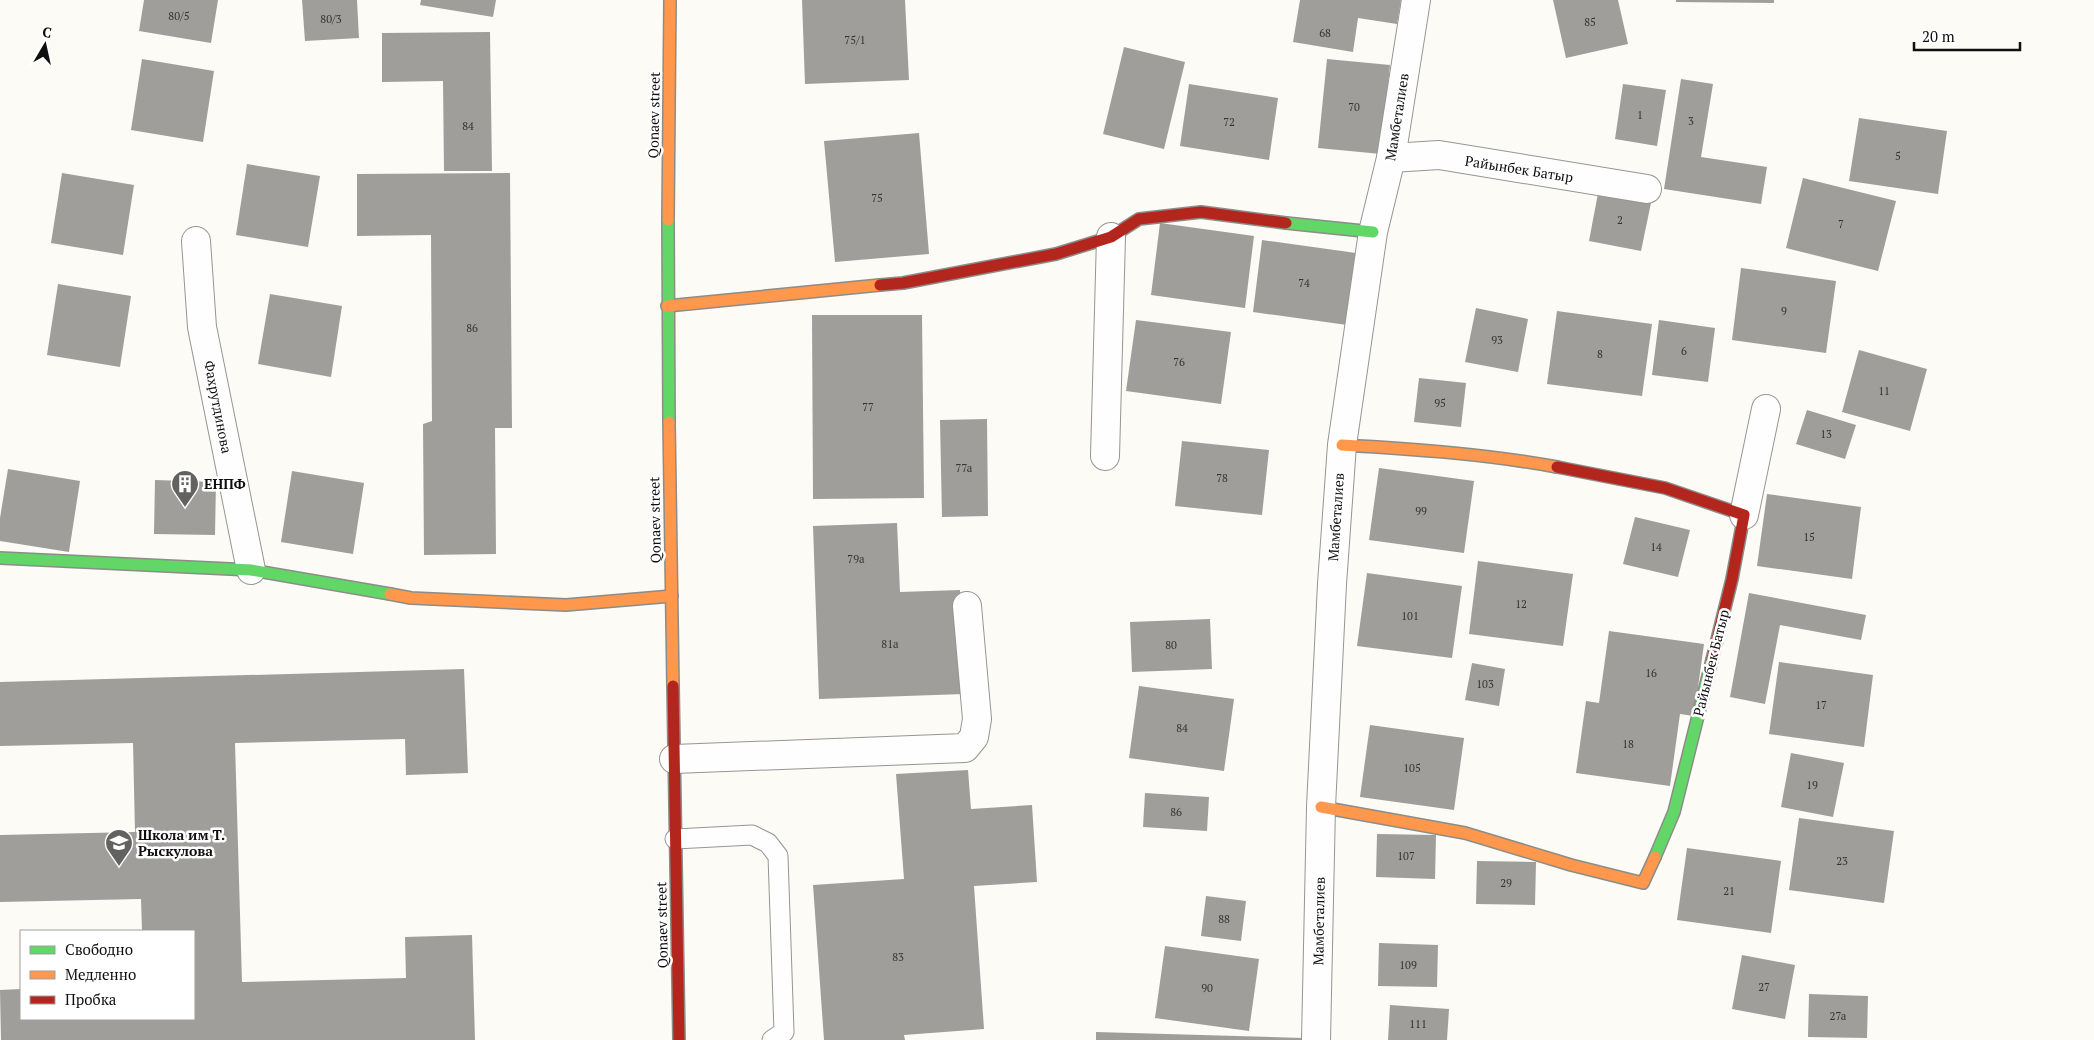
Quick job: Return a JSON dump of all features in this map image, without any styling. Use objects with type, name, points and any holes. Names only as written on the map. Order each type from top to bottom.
[{"type":"street","name":"Qonaev street","points":[[670,0],[667,306],[680,1040]]},
{"type":"street","name":"Мамбеталиев","points":[[1316,1040],[1321,807],[1332,584],[1342,445],[1373,232],[1391,158],[1416,0]]},
{"type":"street","name":"Райынбек Батыр","points":[[1391,158],[1439,155],[1647,189]]},
{"type":"street","points":[[667,306],[904,283],[1056,254],[1111,237],[1139,219],[1201,212],[1331,229],[1373,232]]},
{"type":"street","points":[[1105,456],[1111,237]]},
{"type":"street","name":"Фахрутдинова","points":[[196,242],[202,327],[251,570]]},
{"type":"street","points":[[1342,445],[1409,448],[1530,462],[1665,488],[1744,515],[1766,409]]},
{"type":"street","name":"Райынбек Батыр","points":[[1321,807],[1465,833],[1571,865],[1643,883],[1674,812],[1732,579],[1744,515]]},
{"type":"street","points":[[0,558],[251,570],[412,598],[566,605],[672,596]]},
{"type":"street","points":[[674,759],[965,748],[974,737],[977,719],[967,606]]},
{"type":"lane","points":[[676,839],[752,835],[768,843],[778,856],[784,1032],[772,1040]]},
{"type":"building","points":[[144,0],[218,0],[211,43],[139,31]]},
{"type":"building","points":[[302,0],[357,0],[359,38],[305,41]]},
{"type":"building","points":[[421,0],[496,0],[493,17],[420,5]]},
{"type":"building","points":[[802,0],[905,0],[909,80],[805,84]]},
{"type":"building","points":[[1300,0],[1401,0],[1397,24],[1358,18],[1353,52],[1293,42]]},
{"type":"building","points":[[1553,0],[1618,0],[1628,44],[1566,58]]},
{"type":"building","points":[[1676,0],[1774,0],[1774,3],[1676,2]]},
{"type":"building","points":[[490,32],[492,171],[444,171],[443,81],[382,82],[382,33]]},
{"type":"building","points":[[1124,47],[1185,62],[1164,149],[1103,134]]},
{"type":"building","points":[[142,59],[214,71],[203,142],[131,130]]},
{"type":"building","points":[[1327,59],[1390,65],[1381,154],[1318,148]]},
{"type":"building","points":[[1681,79],[1713,84],[1701,157],[1767,167],[1761,204],[1664,189]]},
{"type":"building","points":[[1189,84],[1278,98],[1269,160],[1180,146]]},
{"type":"building","points":[[1623,84],[1666,90],[1657,146],[1615,139]]},
{"type":"building","points":[[1859,118],[1947,131],[1938,194],[1849,181]]},
{"type":"building","points":[[919,133],[929,254],[835,262],[824,141]]},
{"type":"building","points":[[247,164],[320,176],[308,247],[236,235]]},
{"type":"building","points":[[62,173],[134,185],[123,255],[51,243]]},
{"type":"building","points":[[510,173],[512,428],[495,428],[496,554],[424,555],[423,424],[432,421],[431,235],[357,236],[357,174]]},
{"type":"building","points":[[1803,178],[1896,201],[1878,271],[1786,248]]},
{"type":"building","points":[[1599,188],[1652,198],[1641,251],[1589,241]]},
{"type":"building","points":[[1160,223],[1254,236],[1245,308],[1151,295]]},
{"type":"building","points":[[1262,240],[1356,253],[1347,325],[1253,312]]},
{"type":"building","points":[[1741,268],[1836,281],[1826,353],[1732,340]]},
{"type":"building","points":[[58,284],[131,296],[120,367],[47,355]]},
{"type":"building","points":[[270,294],[342,306],[331,377],[258,364]]},
{"type":"building","points":[[1476,308],[1528,319],[1518,372],[1465,362]]},
{"type":"building","points":[[1557,311],[1652,324],[1642,396],[1547,384]]},
{"type":"building","points":[[812,315],[922,315],[924,498],[813,499]]},
{"type":"building","points":[[1136,320],[1231,332],[1221,404],[1126,391]]},
{"type":"building","points":[[1659,320],[1715,328],[1708,382],[1652,375]]},
{"type":"building","points":[[1859,350],[1927,369],[1910,431],[1842,412]]},
{"type":"building","points":[[1419,378],[1466,383],[1461,427],[1414,422]]},
{"type":"building","points":[[1807,410],[1856,425],[1845,459],[1796,444]]},
{"type":"building","points":[[987,419],[988,516],[942,517],[940,420]]},
{"type":"building","points":[[1182,441],[1269,450],[1262,515],[1175,506]]},
{"type":"building","points":[[1379,468],[1474,481],[1464,553],[1369,540]]},
{"type":"building","points":[[8,469],[80,481],[69,552],[0,541],[0,518]]},
{"type":"building","points":[[292,471],[364,483],[353,554],[281,542]]},
{"type":"building","name":"ЕНПФ","points":[[155,480],[216,482],[215,535],[154,534]]},
{"type":"building","points":[[1767,494],[1861,507],[1852,579],[1757,566]]},
{"type":"building","points":[[1635,517],[1690,530],[1678,577],[1623,564]]},
{"type":"building","points":[[897,523],[900,592],[960,590],[964,694],[819,699],[813,526]]},
{"type":"building","points":[[1478,561],[1573,574],[1563,646],[1469,634]]},
{"type":"building","points":[[1367,573],[1462,586],[1452,658],[1357,646]]},
{"type":"building","points":[[1749,593],[1866,615],[1861,640],[1780,625],[1765,704],[1730,697]]},
{"type":"building","points":[[1210,619],[1212,669],[1132,672],[1130,622]]},
{"type":"building","points":[[1609,631],[1704,644],[1694,716],[1680,714],[1670,786],[1576,773],[1586,701],[1599,703]]},
{"type":"building","points":[[1779,662],[1873,675],[1864,747],[1769,734]]},
{"type":"building","points":[[1472,663],[1505,669],[1499,706],[1465,700]]},
{"type":"building","name":"Школа им Т. Рыскулова","points":[[464,669],[468,773],[406,775],[405,739],[235,743],[242,982],[406,978],[405,937],[472,935],[475,1040],[1,1040],[0,990],[20,989],[20,1020],[195,1020],[195,930],[142,930],[141,899],[0,902],[0,835],[135,832],[133,743],[0,746],[0,682]]},
{"type":"building","points":[[1139,686],[1234,699],[1224,771],[1129,758]]},
{"type":"building","points":[[1370,725],[1464,738],[1454,810],[1360,797]]},
{"type":"building","points":[[1791,753],[1844,763],[1833,817],[1781,807]]},
{"type":"building","points":[[968,770],[971,809],[1032,805],[1037,882],[974,886],[984,1029],[904,1035],[905,1040],[824,1040],[813,885],[904,879],[896,774]]},
{"type":"building","points":[[1145,793],[1209,797],[1207,831],[1143,827]]},
{"type":"building","points":[[1799,818],[1894,831],[1884,903],[1789,890]]},
{"type":"building","points":[[1377,834],[1436,835],[1435,879],[1376,877]]},
{"type":"building","points":[[1687,848],[1781,861],[1771,933],[1677,920]]},
{"type":"building","points":[[1477,861],[1536,862],[1535,905],[1476,904]]},
{"type":"building","points":[[1206,896],[1246,901],[1241,941],[1201,936]]},
{"type":"building","points":[[1379,943],[1438,945],[1437,987],[1378,986]]},
{"type":"building","points":[[1165,946],[1259,959],[1249,1031],[1155,1018]]},
{"type":"building","points":[[1742,955],[1795,965],[1785,1019],[1732,1009]]},
{"type":"building","points":[[1809,994],[1868,996],[1867,1038],[1808,1037]]},
{"type":"building","points":[[1390,1005],[1449,1009],[1447,1040],[1388,1040]]},
{"type":"building","points":[[1096,1032],[1304,1038],[1304,1040],[1096,1040]]},
{"type":"traffic: fast","points":[[668,220],[669,422]]},
{"type":"traffic: fast","points":[[1286,223],[1373,232]]},
{"type":"traffic: fast","points":[[0,558],[251,570],[390,594]]},
{"type":"traffic: fast","points":[[1655,857],[1674,812],[1712,660]]},
{"type":"traffic: slow","points":[[668,220],[670,0]]},
{"type":"traffic: slow","points":[[667,306],[880,285]]},
{"type":"traffic: slow","points":[[669,422],[673,686]]},
{"type":"traffic: slow","points":[[1342,445],[1450,453],[1557,467]]},
{"type":"traffic: slow","points":[[390,594],[411,598],[566,605],[672,596]]},
{"type":"traffic: slow","points":[[1321,807],[1465,833],[1571,865],[1643,883],[1655,857]]},
{"type":"traffic: jam","points":[[880,285],[903,283],[1056,254],[1111,237],[1139,219],[1201,212],[1286,223]]},
{"type":"traffic: jam","points":[[1557,467],[1665,488],[1744,515],[1732,579],[1712,660]]},
{"type":"traffic: jam","points":[[673,686],[679,1040]]},
{"type":"place","name":"ЕНПФ","points":[[185,508]]},
{"type":"place","name":"Школа им Т. Рыскулова","points":[[119,867]]}]
